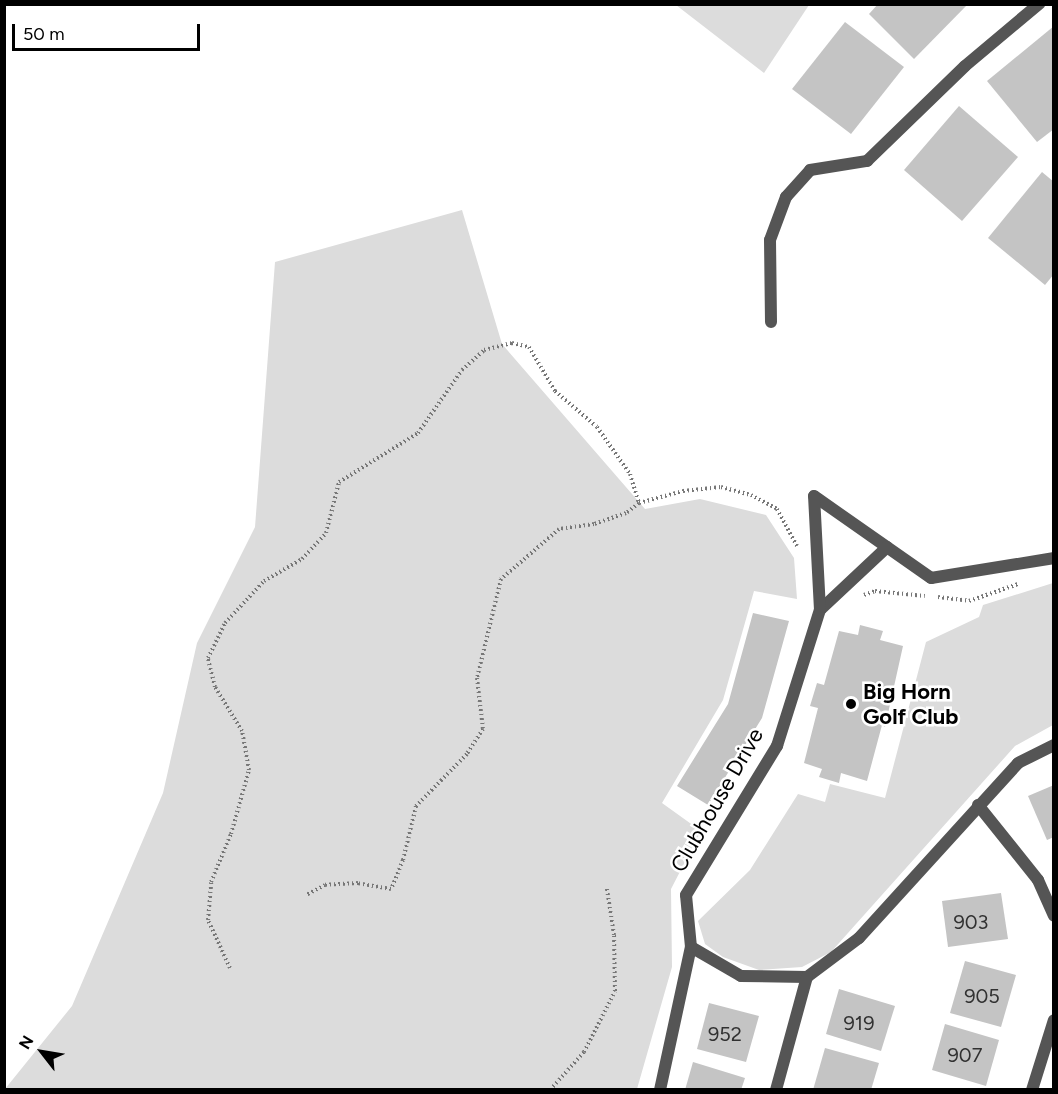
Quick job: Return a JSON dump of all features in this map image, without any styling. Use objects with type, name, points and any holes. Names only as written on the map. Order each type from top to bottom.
[{"type":"street","points":[[771,322],[770,240],[786,196],[810,170],[867,161],[965,66],[1039,4]]},
{"type":"street","name":"Clubhouse Drive","points":[[660,1089],[691,947],[686,895],[777,746],[820,610],[814,496],[931,578],[1053,558]]},
{"type":"street","name":"Clubhouse Drive","points":[[820,610],[887,547]]},
{"type":"street","points":[[691,947],[741,976],[807,977],[859,938],[978,805],[1018,764],[1053,745]]},
{"type":"street","points":[[978,805],[1038,880],[1053,916]]},
{"type":"street","points":[[777,1089],[807,977]]},
{"type":"street","points":[[1032,1089],[1053,1020]]},
{"type":"path","points":[[230,968],[208,920],[211,882],[231,834],[249,770],[242,731],[215,687],[208,658],[225,623],[264,581],[302,559],[326,533],[339,482],[418,433],[462,370],[484,350],[512,343],[529,347],[555,391],[597,427],[630,474],[639,503]]},
{"type":"path","points":[[306,895],[325,885],[358,883],[391,889],[403,860],[416,806],[467,754],[483,729],[477,678],[501,579],[559,529],[594,524],[626,513],[639,503],[683,491],[721,487],[751,495],[777,509],[800,551]]},
{"type":"path","points":[[550,1089],[584,1052],[615,991],[614,935],[607,889]]},
{"type":"shaded area","points":[[676,5],[809,5],[764,73]]},
{"type":"shaded area","points":[[462,210],[502,344],[645,509],[700,499],[766,515],[794,558],[797,599],[754,591],[723,700],[662,803],[701,831],[671,889],[672,967],[637,1089],[5,1089],[72,1006],[163,793],[197,643],[255,527],[275,262]]},
{"type":"shaded area","points":[[1053,583],[1053,725],[1015,746],[831,952],[802,967],[759,970],[723,957],[705,944],[698,921],[750,870],[798,794],[825,802],[830,784],[885,798],[926,642],[979,617],[983,605]]},
{"type":"building","points":[[878,4],[968,4],[914,59],[869,14]]},
{"type":"building","points":[[845,22],[904,67],[851,134],[792,89]]},
{"type":"building","points":[[1054,26],[1054,129],[1037,142],[987,81]]},
{"type":"building","points":[[959,106],[1018,157],[962,221],[904,170]]},
{"type":"building","points":[[1042,172],[1054,182],[1054,274],[1045,285],[988,238]]},
{"type":"building","points":[[753,613],[789,621],[762,718],[708,805],[677,786],[728,704]]},
{"type":"building","name":"Big Horn Golf Club","points":[[860,625],[883,631],[880,640],[903,646],[885,727],[882,725],[867,781],[841,773],[839,783],[819,777],[822,769],[804,763],[818,708],[810,706],[817,683],[824,685],[839,631],[858,635]]},
{"type":"building","points":[[1054,785],[1054,837],[1047,840],[1028,796]]},
{"type":"building","points":[[1001,893],[1008,939],[948,947],[942,901]]},
{"type":"building","points":[[965,961],[1016,975],[1001,1027],[950,1013]]},
{"type":"building","points":[[839,989],[895,1006],[881,1051],[826,1034]]},
{"type":"building","points":[[709,1003],[759,1016],[746,1062],[697,1049]]},
{"type":"building","points":[[945,1024],[999,1040],[986,1086],[932,1070]]},
{"type":"building","points":[[825,1048],[879,1063],[871,1090],[813,1090]]},
{"type":"building","points":[[693,1062],[745,1078],[741,1090],[685,1090]]},
{"type":"place","name":"Big Horn Golf Club","points":[[851,704]]}]
